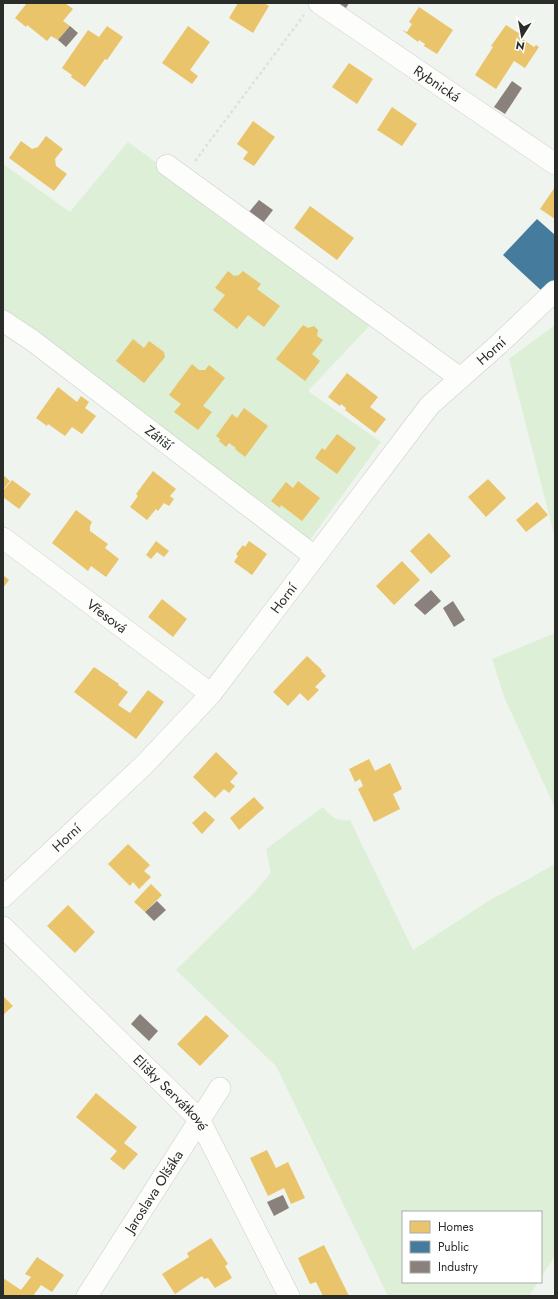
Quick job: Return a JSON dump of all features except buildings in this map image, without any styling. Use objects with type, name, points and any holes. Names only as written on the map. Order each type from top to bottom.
[{"type":"street","name":"Rybnická","points":[[314,6],[555,164]]},
{"type":"street","points":[[167,165],[460,378]]},
{"type":"street","name":"Horní","points":[[3,897],[145,764],[211,694],[314,556],[430,405],[499,344],[555,291]]},
{"type":"street","name":"Zátiší","points":[[3,320],[33,341],[314,556]]},
{"type":"street","name":"Vřesová","points":[[3,538],[211,694]]},
{"type":"street","name":"Elišky Servátkové","points":[[3,926],[199,1119],[289,1296]]},
{"type":"street","name":"Jaroslava Olšáka","points":[[87,1296],[220,1088]]},
{"type":"path","points":[[183,177],[314,6]]},
{"type":"green space","points":[[128,142],[374,321],[308,391],[381,442],[307,544],[3,315],[3,164],[70,212]]},
{"type":"green space","points":[[555,325],[555,538],[509,359]]},
{"type":"green space","points":[[555,633],[555,808],[505,699],[492,659]]},
{"type":"green space","points":[[323,807],[335,818],[350,820],[413,950],[487,902],[555,864],[555,1256],[542,1276],[542,1211],[402,1211],[402,1283],[537,1283],[529,1296],[388,1296],[276,1066],[176,970],[252,895],[271,873],[266,849]]}]
